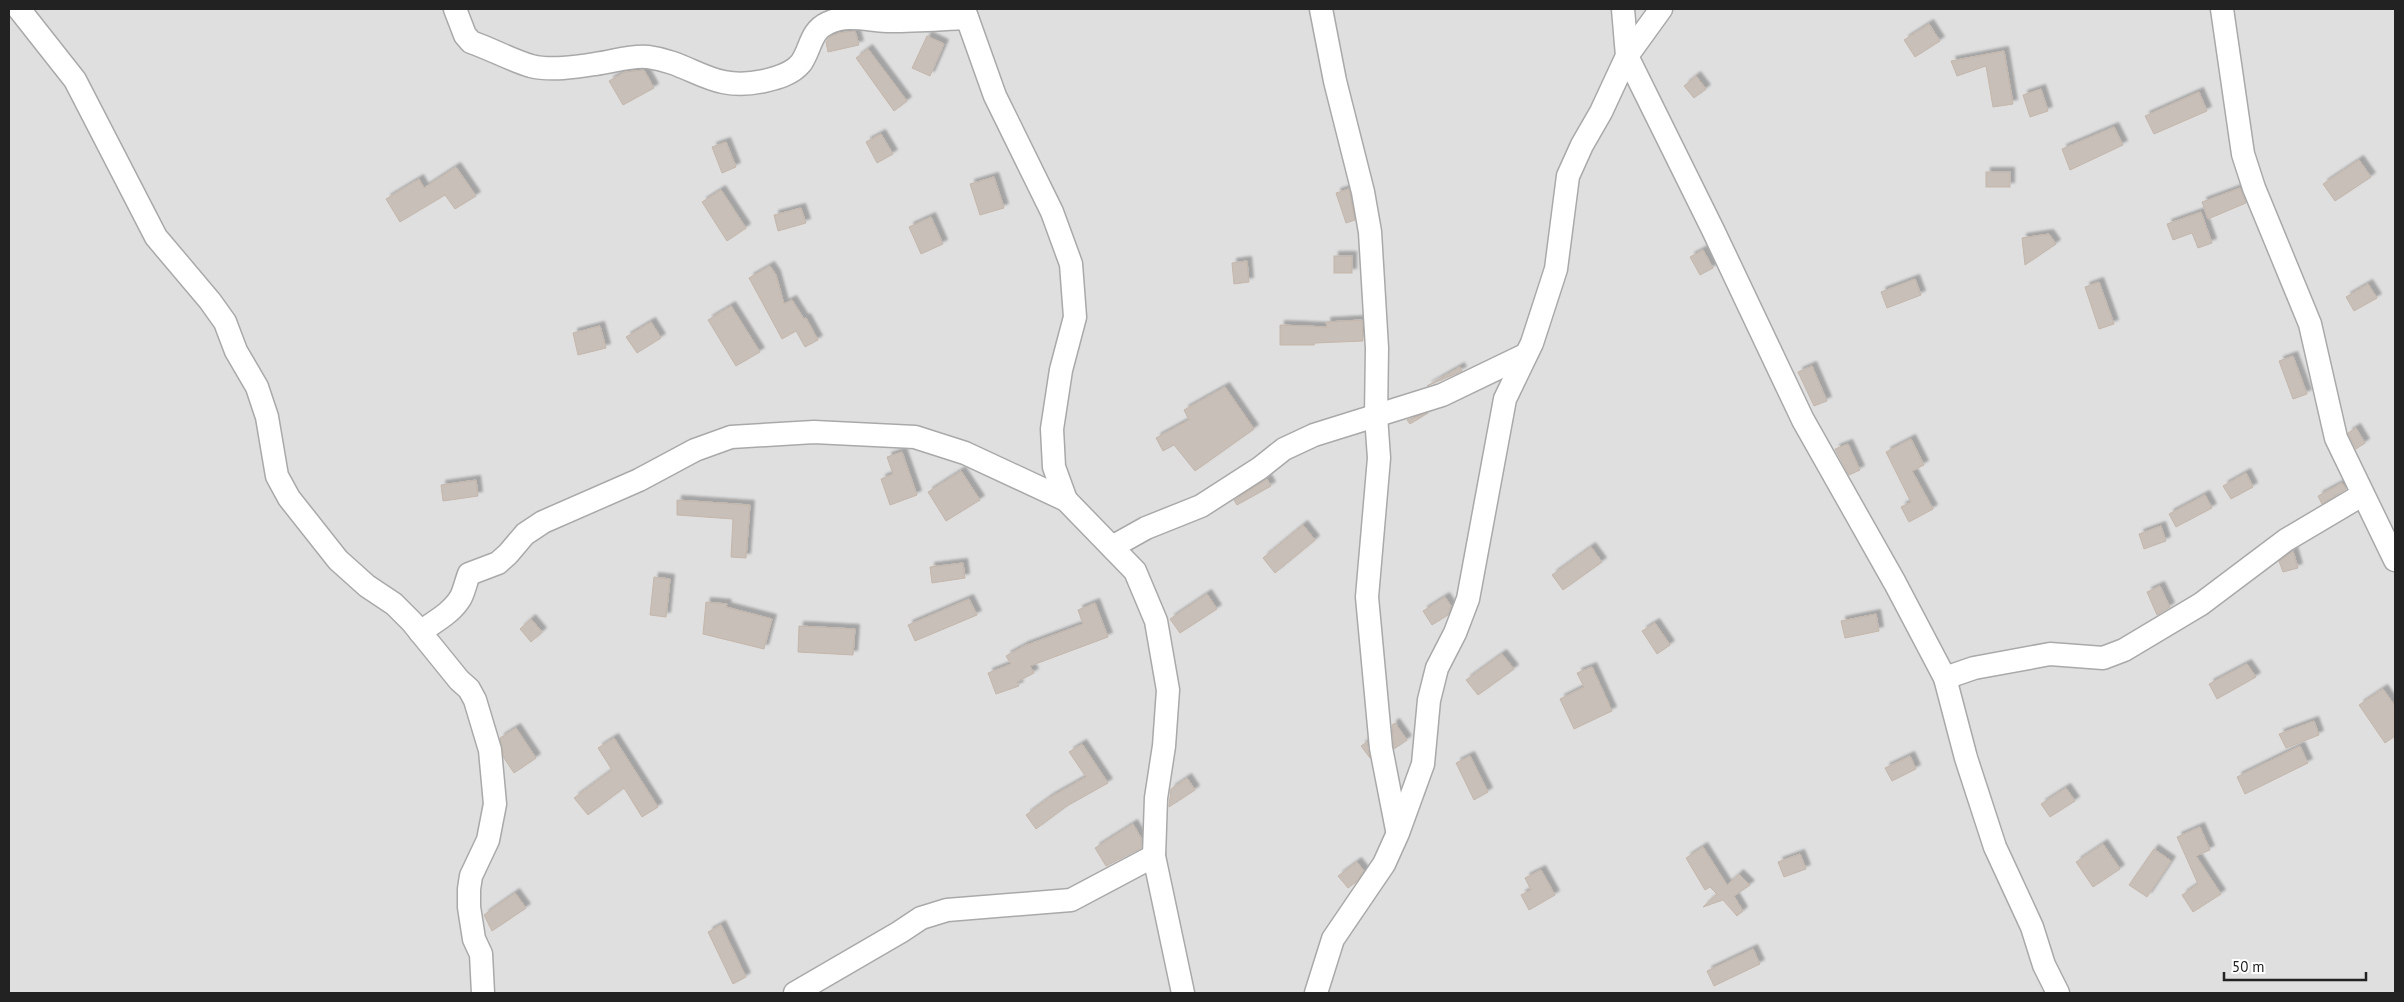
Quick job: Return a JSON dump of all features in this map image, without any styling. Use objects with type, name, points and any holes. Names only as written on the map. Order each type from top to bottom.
[{"type":"street","points":[[19,9],[75,80],[156,237],[210,301],[225,322],[236,351],[257,387],[267,417],[278,476],[289,498],[338,560],[367,586],[394,604],[420,632],[459,680],[469,689],[475,700],[490,750],[495,804],[493,822],[471,876],[469,889],[469,907],[474,940],[481,954],[483,993]]},
{"type":"street","points":[[456,9],[465,35],[471,42],[532,66],[586,65],[646,57],[669,61],[717,82],[736,85],[763,81],[787,74],[801,63],[816,32],[828,23],[850,17],[890,21],[966,13],[995,96],[1052,212],[1071,264],[1075,317],[1061,370],[1052,429],[1054,467],[1066,500]]},
{"type":"street","points":[[1321,9],[1335,81],[1363,192],[1370,232],[1377,348],[1376,416],[1380,458],[1367,597],[1381,748],[1398,833]]},
{"type":"street","points":[[1622,9],[1626,56],[1718,239],[1803,420],[1945,678],[1966,758],[1994,847],[2032,926],[2044,965],[2058,993]]},
{"type":"street","points":[[1316,993],[1333,939],[1384,864],[1398,833],[1423,764],[1429,700],[1437,668],[1468,599],[1505,399],[1532,343],[1556,269],[1568,176],[1582,145],[1601,112],[1626,56],[1660,9]]},
{"type":"street","points":[[2222,9],[2244,154],[2254,188],[2310,324],[2336,438],[2395,560]]},
{"type":"street","points":[[1112,548],[1146,528],[1202,506],[1260,468],[1284,449],[1314,435],[1442,394],[1526,355]]},
{"type":"street","points":[[420,632],[462,596],[469,574],[498,563],[525,534],[543,522],[639,480],[695,450],[731,437],[814,432],[881,433],[915,437],[965,453],[1066,500],[1135,572],[1156,621],[1168,690],[1164,746],[1156,798],[1154,856],[1183,993]]},
{"type":"street","points":[[1945,678],[1974,668],[2050,654],[2102,658],[2124,650],[2201,604],[2286,540],[2362,495]]},
{"type":"street","points":[[795,993],[921,918],[946,910],[1072,900],[1154,856]]},
{"type":"shaded area","points":[[9,9],[2395,9],[2395,993],[9,993]]},
{"type":"building","points":[[1929,24],[1940,41],[1915,57],[1904,40]]},
{"type":"building","points":[[855,31],[859,45],[828,52],[826,42],[830,37],[839,33]]},
{"type":"building","points":[[927,36],[944,44],[930,76],[912,68]]},
{"type":"building","points":[[868,49],[907,101],[894,111],[856,58]]},
{"type":"building","points":[[2004,51],[2013,104],[1993,107],[1986,66],[1957,76],[1951,61]]},
{"type":"building","points":[[644,70],[654,88],[623,105],[609,81],[625,72]]},
{"type":"building","points":[[1696,76],[1706,89],[1694,98],[1684,86]]},
{"type":"building","points":[[2041,89],[2048,111],[2030,117],[2023,95]]},
{"type":"building","points":[[2199,92],[2207,111],[2154,134],[2145,116]]},
{"type":"building","points":[[2114,127],[2123,145],[2070,170],[2062,149]]},
{"type":"building","points":[[881,134],[893,154],[877,163],[866,142]]},
{"type":"building","points":[[726,142],[736,167],[722,173],[712,147]]},
{"type":"building","points":[[2359,160],[2371,177],[2335,201],[2323,184]]},
{"type":"building","points":[[456,167],[476,196],[455,209],[445,195],[400,222],[386,199],[419,179],[424,188]]},
{"type":"building","points":[[1986,172],[2010,172],[2010,187],[1986,187]]},
{"type":"building","points":[[994,177],[1004,208],[980,215],[970,184]]},
{"type":"building","points":[[2240,188],[2246,203],[2208,219],[2202,202]]},
{"type":"building","points":[[1349,189],[1355,220],[1346,223],[1336,193]]},
{"type":"building","points":[[721,190],[746,228],[727,241],[702,202]]},
{"type":"building","points":[[801,208],[806,223],[778,231],[774,215]]},
{"type":"building","points":[[2201,212],[2212,243],[2198,248],[2192,233],[2173,240],[2167,224]]},
{"type":"building","points":[[931,217],[943,244],[921,254],[909,227]]},
{"type":"building","points":[[2049,234],[2056,244],[2025,265],[2022,238]]},
{"type":"building","points":[[1703,250],[1713,268],[1700,275],[1690,257]]},
{"type":"building","points":[[1334,256],[1352,256],[1352,273],[1334,273]]},
{"type":"building","points":[[1247,261],[1249,282],[1234,284],[1232,263]]},
{"type":"building","points":[[770,266],[776,275],[784,304],[792,300],[804,319],[806,318],[818,340],[805,347],[796,331],[782,339],[749,278]]},
{"type":"building","points":[[1915,279],[1921,295],[1887,308],[1881,292]]},
{"type":"building","points":[[2099,282],[2114,324],[2099,329],[2085,287]]},
{"type":"building","points":[[2368,284],[2377,298],[2354,311],[2346,297]]},
{"type":"building","points":[[731,306],[760,352],[736,366],[708,320]]},
{"type":"building","points":[[1362,320],[1363,341],[1315,343],[1314,345],[1280,345],[1280,325],[1327,327],[1326,322]]},
{"type":"building","points":[[651,322],[661,338],[637,353],[626,337]]},
{"type":"building","points":[[600,326],[606,348],[578,355],[573,333]]},
{"type":"building","points":[[2293,356],[2307,394],[2293,399],[2279,361]]},
{"type":"building","points":[[1812,366],[1827,401],[1814,406],[1798,372]]},
{"type":"building","points":[[1460,367],[1462,371],[1427,386]]},
{"type":"building","points":[[1225,387],[1254,429],[1195,471],[1174,445],[1163,451],[1156,438],[1189,420],[1184,410]]},
{"type":"building","points":[[1428,413],[1410,424],[1407,420]]},
{"type":"building","points":[[2356,428],[2365,443],[2356,449],[2348,433]]},
{"type":"building","points":[[1911,439],[1924,465],[1912,471],[1933,509],[1909,522],[1901,507],[1911,502],[1886,452]]},
{"type":"building","points":[[1848,444],[1860,470],[1849,475],[1835,449]]},
{"type":"building","points":[[902,452],[917,495],[890,505],[881,479],[893,474],[887,457]]},
{"type":"building","points":[[961,471],[980,500],[946,521],[928,492]]},
{"type":"building","points":[[2246,473],[2253,487],[2231,499],[2223,486]]},
{"type":"building","points":[[1267,479],[1271,486],[1237,505],[1234,500]]},
{"type":"building","points":[[476,480],[478,496],[443,501],[441,485]]},
{"type":"building","points":[[2342,483],[2346,489],[2322,504],[2318,496]]},
{"type":"building","points":[[2205,495],[2212,508],[2176,527],[2169,514]]},
{"type":"building","points":[[677,500],[750,505],[746,558],[731,557],[733,519],[677,515]]},
{"type":"building","points":[[1303,525],[1315,540],[1275,573],[1263,558]]},
{"type":"building","points":[[2161,526],[2166,541],[2144,549],[2139,534]]},
{"type":"building","points":[[1591,547],[1602,562],[1563,590],[1552,575]]},
{"type":"building","points":[[2293,551],[2298,568],[2283,572],[2279,561]]},
{"type":"building","points":[[963,563],[965,578],[932,583],[930,567]]},
{"type":"building","points":[[654,577],[670,579],[666,617],[650,615]]},
{"type":"building","points":[[2160,586],[2170,607],[2157,615],[2147,592]]},
{"type":"building","points":[[1207,594],[1217,609],[1180,633],[1170,619]]},
{"type":"building","points":[[1445,597],[1451,606],[1448,615],[1432,625],[1423,611]]},
{"type":"building","points":[[969,599],[977,615],[915,641],[908,625]]},
{"type":"building","points":[[706,602],[727,604],[726,607],[772,619],[764,649],[703,634]]},
{"type":"building","points":[[1095,603],[1108,637],[1030,666],[1034,673],[1017,682],[1019,686],[996,694],[988,673],[1011,664],[1006,656],[1024,646],[1083,624],[1078,610]]},
{"type":"building","points":[[1876,614],[1879,631],[1845,638],[1841,621]]},
{"type":"building","points":[[531,619],[542,632],[531,642],[520,629]]},
{"type":"building","points":[[1655,623],[1670,645],[1657,654],[1642,631]]},
{"type":"building","points":[[799,626],[855,629],[853,655],[798,652]]},
{"type":"building","points":[[1502,654],[1514,669],[1478,695],[1466,680]]},
{"type":"building","points":[[2247,664],[2256,677],[2217,699],[2209,684]]},
{"type":"building","points":[[1592,667],[1612,711],[1574,729],[1560,699],[1584,687],[1577,673]]},
{"type":"building","points":[[2383,689],[2395,706],[2395,736],[2385,743],[2359,705]]},
{"type":"building","points":[[2314,721],[2319,735],[2286,748],[2279,734]]},
{"type":"building","points":[[1395,723],[1407,740],[1394,749],[1392,725]]},
{"type":"building","points":[[516,728],[536,758],[514,773],[504,758],[500,738]]},
{"type":"building","points":[[614,738],[658,807],[642,817],[624,788],[588,815],[574,798],[612,770],[598,748]]},
{"type":"building","points":[[1367,742],[1368,749],[1370,758],[1361,746]]},
{"type":"building","points":[[1082,744],[1108,783],[1067,806],[1036,829],[1026,815],[1049,798],[1086,777],[1069,752]]},
{"type":"building","points":[[2300,746],[2308,763],[2245,794],[2237,777]]},
{"type":"building","points":[[1470,756],[1488,792],[1474,800],[1456,763]]},
{"type":"building","points":[[1910,756],[1916,769],[1892,781],[1885,768]]},
{"type":"building","points":[[1187,778],[1195,790],[1169,807],[1171,789]]},
{"type":"building","points":[[2066,788],[2075,801],[2050,817],[2041,804]]},
{"type":"building","points":[[1133,824],[1141,838],[1141,848],[1106,866],[1095,848]]},
{"type":"building","points":[[2200,827],[2210,850],[2196,856],[2221,894],[2193,912],[2182,895],[2198,884],[2177,837]]},
{"type":"building","points":[[2103,844],[2120,869],[2093,887],[2076,862]]},
{"type":"building","points":[[1703,847],[1727,885],[1739,874],[1750,885],[1734,896],[1743,911],[1737,916],[1723,900],[1703,907],[1717,894],[1710,887],[1705,890],[1686,858]]},
{"type":"building","points":[[2154,849],[2171,861],[2147,897],[2129,885]]},
{"type":"building","points":[[1800,854],[1806,869],[1784,877],[1778,862]]},
{"type":"building","points":[[1357,862],[1364,871],[1356,882],[1348,888],[1338,876]]},
{"type":"building","points":[[1541,870],[1555,895],[1529,910],[1521,895],[1531,890],[1525,878]]},
{"type":"building","points":[[515,893],[526,908],[492,931],[484,915]]},
{"type":"building","points":[[721,925],[746,977],[733,984],[708,932]]},
{"type":"building","points":[[1753,949],[1760,964],[1714,986],[1707,971]]}]
